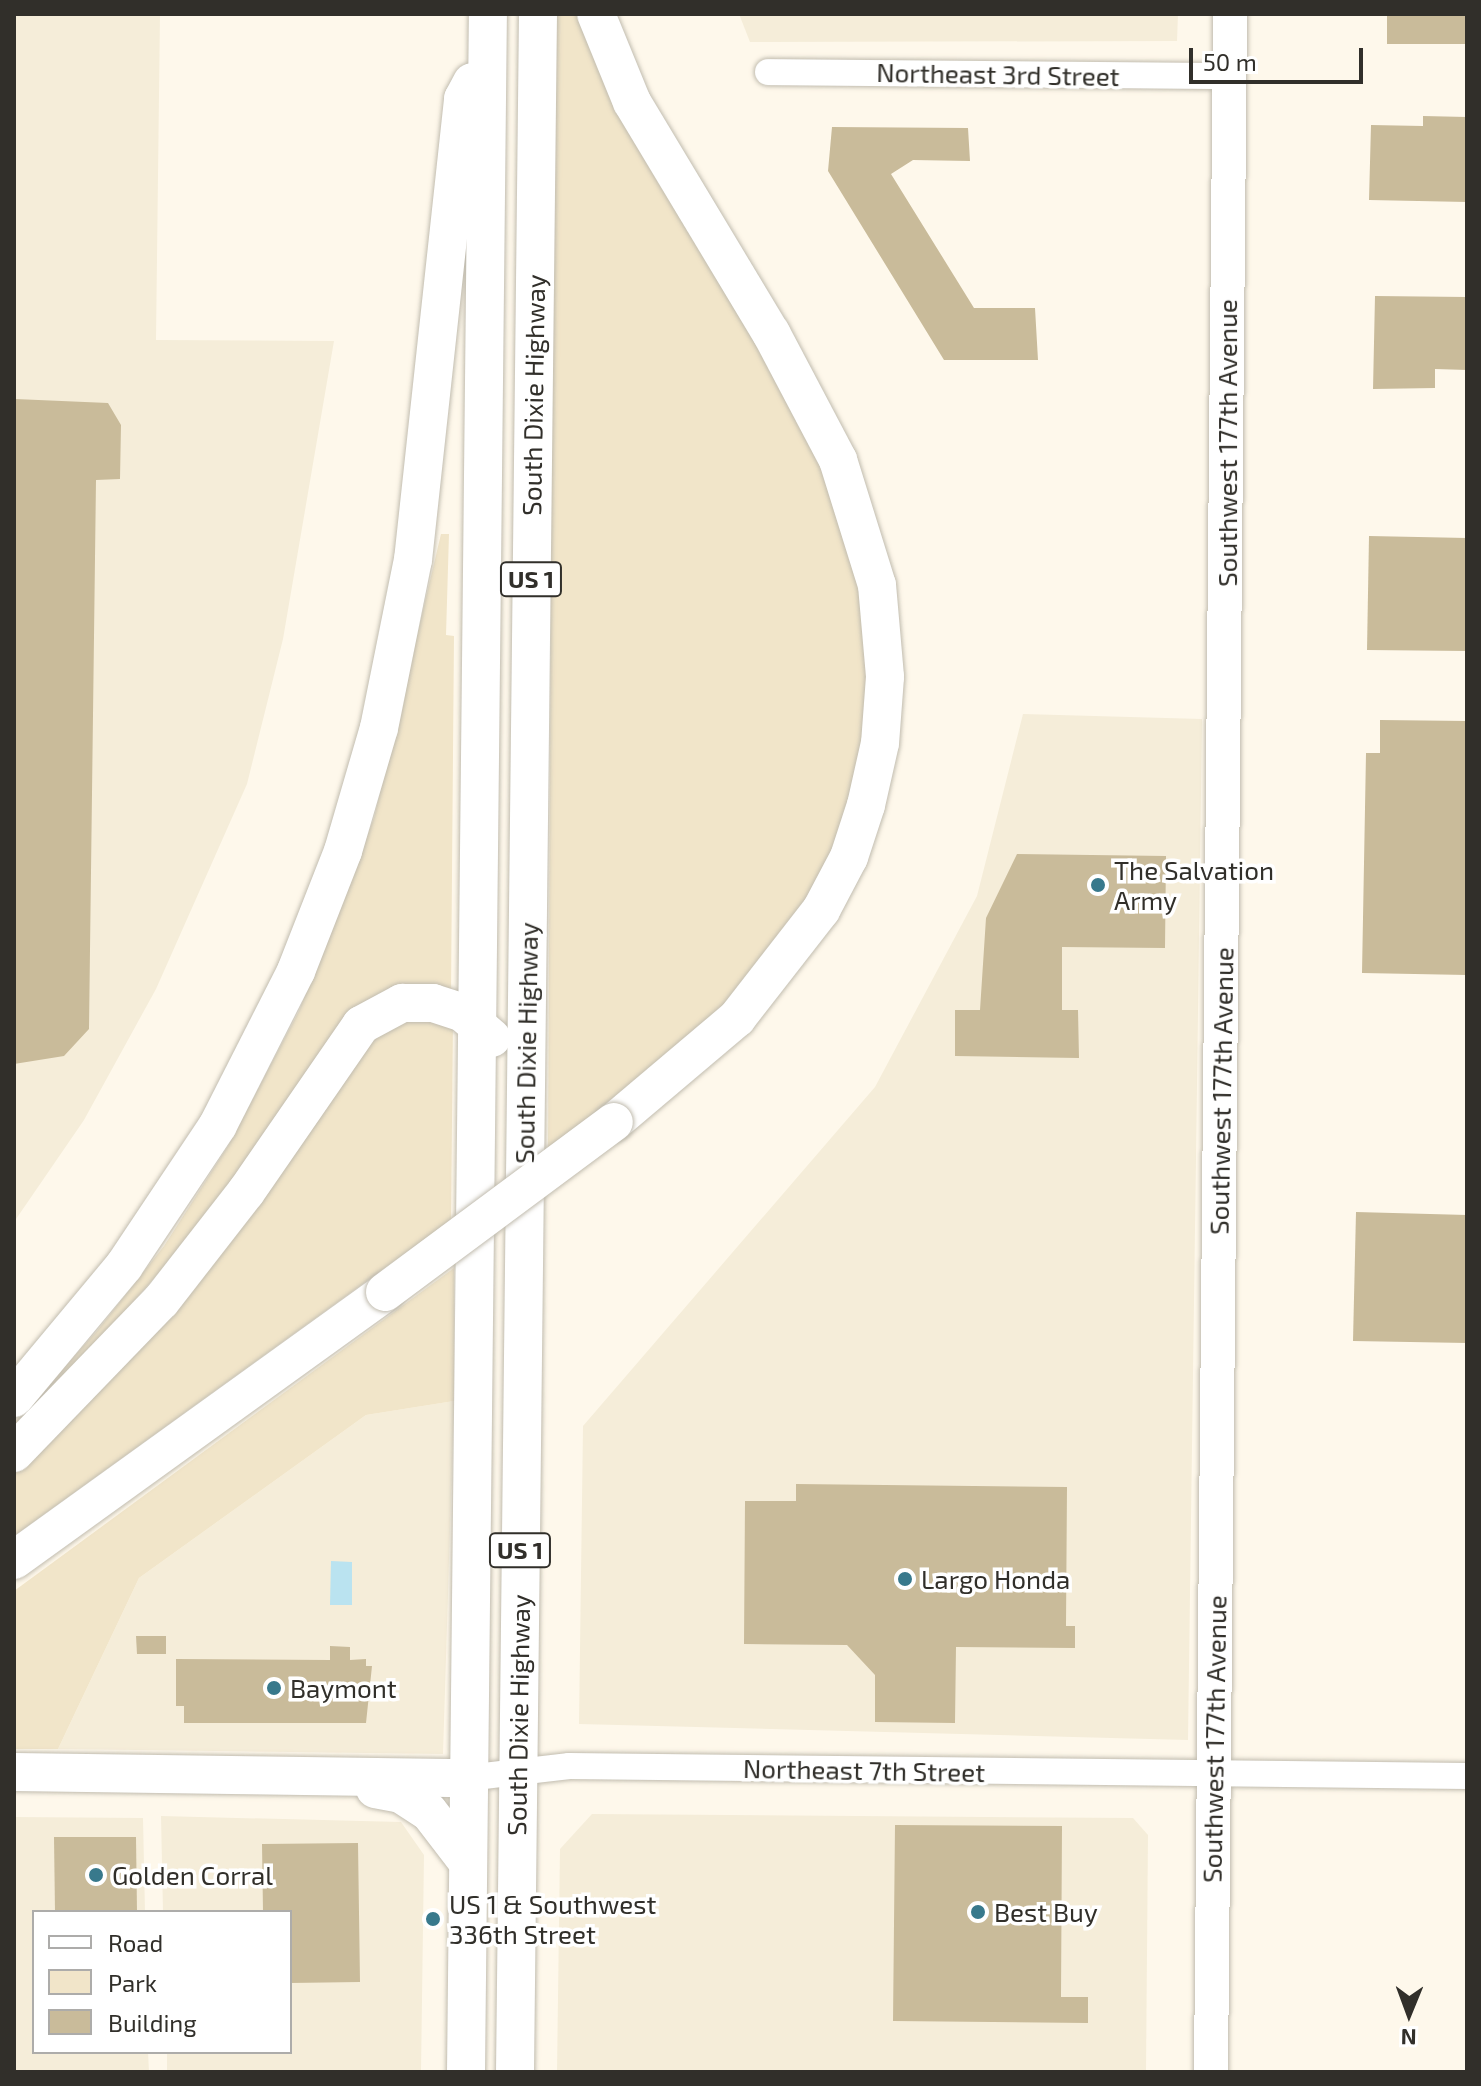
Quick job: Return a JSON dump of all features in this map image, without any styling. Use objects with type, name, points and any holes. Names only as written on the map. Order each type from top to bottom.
[{"type":"highway","name":"South Dixie Highway","points":[[515,2072],[538,14]]},
{"type":"highway","points":[[14,1560],[614,1122],[737,1018],[821,910],[849,857],[866,805],[880,743],[885,677],[877,585],[838,460],[771,333],[632,102],[596,14]]},
{"type":"highway","name":"South Dixie Highway","points":[[466,2072],[488,32]]},
{"type":"highway","points":[[14,1398],[124,1266],[218,1125],[290,984],[343,851],[379,728],[406,602],[435,392],[463,99],[488,32]]},
{"type":"highway","points":[[14,1453],[171,1289],[246,1192],[361,1025],[388,1008],[417,1002],[448,1007],[477,1022],[506,1065],[524,1143]]},
{"type":"highway","points":[[14,1772],[341,1779],[467,1778]]},
{"type":"highway","points":[[341,1779],[401,1794],[420,1805],[466,1860]]},
{"type":"main road","name":"Southwest 177th Avenue","points":[[1211,2072],[1230,14]]},
{"type":"street","name":"Northeast 3rd Street","points":[[768,72],[1229,76]]},
{"type":"street","name":"Northeast 7th Street","points":[[467,1778],[569,1766],[1467,1776]]},
{"type":"shaded area","points":[[14,14],[160,14],[156,340],[334,341],[283,639],[247,784],[156,989],[84,1120],[14,1222]]},
{"type":"shaded area","points":[[739,14],[1178,14],[1177,41],[750,42]]},
{"type":"shaded area","points":[[1023,714],[1202,719],[1188,1740],[579,1724],[583,1426],[875,1087],[977,896]]},
{"type":"shaded area","points":[[454,1401],[443,1754],[58,1749],[139,1578],[366,1415]]},
{"type":"shaded area","points":[[592,1814],[1133,1818],[1148,1835],[1146,2072],[557,2072],[560,1849]]},
{"type":"shaded area","points":[[161,1816],[401,1822],[424,1855],[421,2072],[167,2072],[167,2054],[292,2054],[292,1910],[163,1910]]},
{"type":"shaded area","points":[[14,1817],[143,1818],[145,1910],[32,1910],[32,2054],[148,2054],[149,2072],[14,2072]]},
{"type":"green space","points":[[554,14],[585,14],[767,347],[855,539],[873,681],[854,804],[816,891],[749,981],[673,1054],[548,1151]]},
{"type":"green space","points":[[441,534],[449,534],[446,635],[454,636],[451,995],[410,988],[14,1437],[14,1423],[97,1331],[164,1246],[228,1146],[299,1011],[374,818]]},
{"type":"green space","points":[[453,1019],[451,1220],[14,1536],[14,1464],[383,1021]]},
{"type":"green space","points":[[454,1268],[454,1401],[366,1415],[139,1578],[58,1749],[14,1749],[14,1591]]},
{"type":"water","points":[[331,1561],[352,1562],[352,1605],[330,1605]]},
{"type":"building","points":[[1387,14],[1467,14],[1467,44],[1387,44]]},
{"type":"building","points":[[1423,116],[1467,117],[1467,202],[1369,200],[1371,125],[1423,126]]},
{"type":"building","points":[[832,127],[968,128],[970,161],[913,160],[891,174],[974,308],[1035,308],[1038,360],[944,360],[828,171]]},
{"type":"building","points":[[1375,296],[1467,297],[1467,370],[1435,369],[1435,388],[1373,389]]},
{"type":"building","points":[[15,399],[108,403],[121,425],[120,479],[96,480],[89,1029],[64,1056],[14,1064]]},
{"type":"building","points":[[1369,536],[1467,538],[1467,651],[1367,650]]},
{"type":"building","points":[[1380,720],[1467,721],[1467,975],[1362,973],[1366,753],[1380,753]]},
{"type":"building","points":[[1017,854],[1166,856],[1165,948],[1062,947],[1062,1010],[1078,1010],[1079,1058],[955,1056],[955,1010],[980,1010],[986,918]]},
{"type":"building","points":[[1356,1212],[1467,1215],[1467,1343],[1353,1341]]},
{"type":"building","name":"Largo Honda","points":[[796,1484],[1067,1487],[1066,1626],[1075,1626],[1075,1648],[956,1647],[955,1723],[875,1722],[875,1675],[847,1645],[744,1644],[745,1501],[796,1501]]},
{"type":"building","points":[[136,1636],[166,1636],[166,1654],[137,1654]]},
{"type":"building","name":"Baymont","points":[[330,1646],[350,1647],[350,1660],[366,1659],[366,1666],[372,1666],[366,1723],[184,1723],[184,1706],[176,1706],[176,1659],[330,1660]]},
{"type":"building","name":"Best Buy","points":[[895,1825],[1062,1826],[1061,1997],[1088,1997],[1088,2023],[893,2021]]},
{"type":"building","name":"Golden Corral","points":[[54,1837],[136,1837],[137,1910],[55,1910]]},
{"type":"building","points":[[358,1843],[360,1982],[292,1983],[292,1910],[263,1910],[262,1844]]},
{"type":"place","name":"The Salvation Army","points":[[1098,885]]},
{"type":"place","name":"Largo Honda","points":[[905,1579]]},
{"type":"place","name":"Baymont","points":[[274,1688]]},
{"type":"place","name":"Golden Corral","points":[[96,1875]]},
{"type":"place","name":"Best Buy","points":[[978,1912]]},
{"type":"place","name":"US 1 & Southwest 336th Street","points":[[433,1919]]}]
